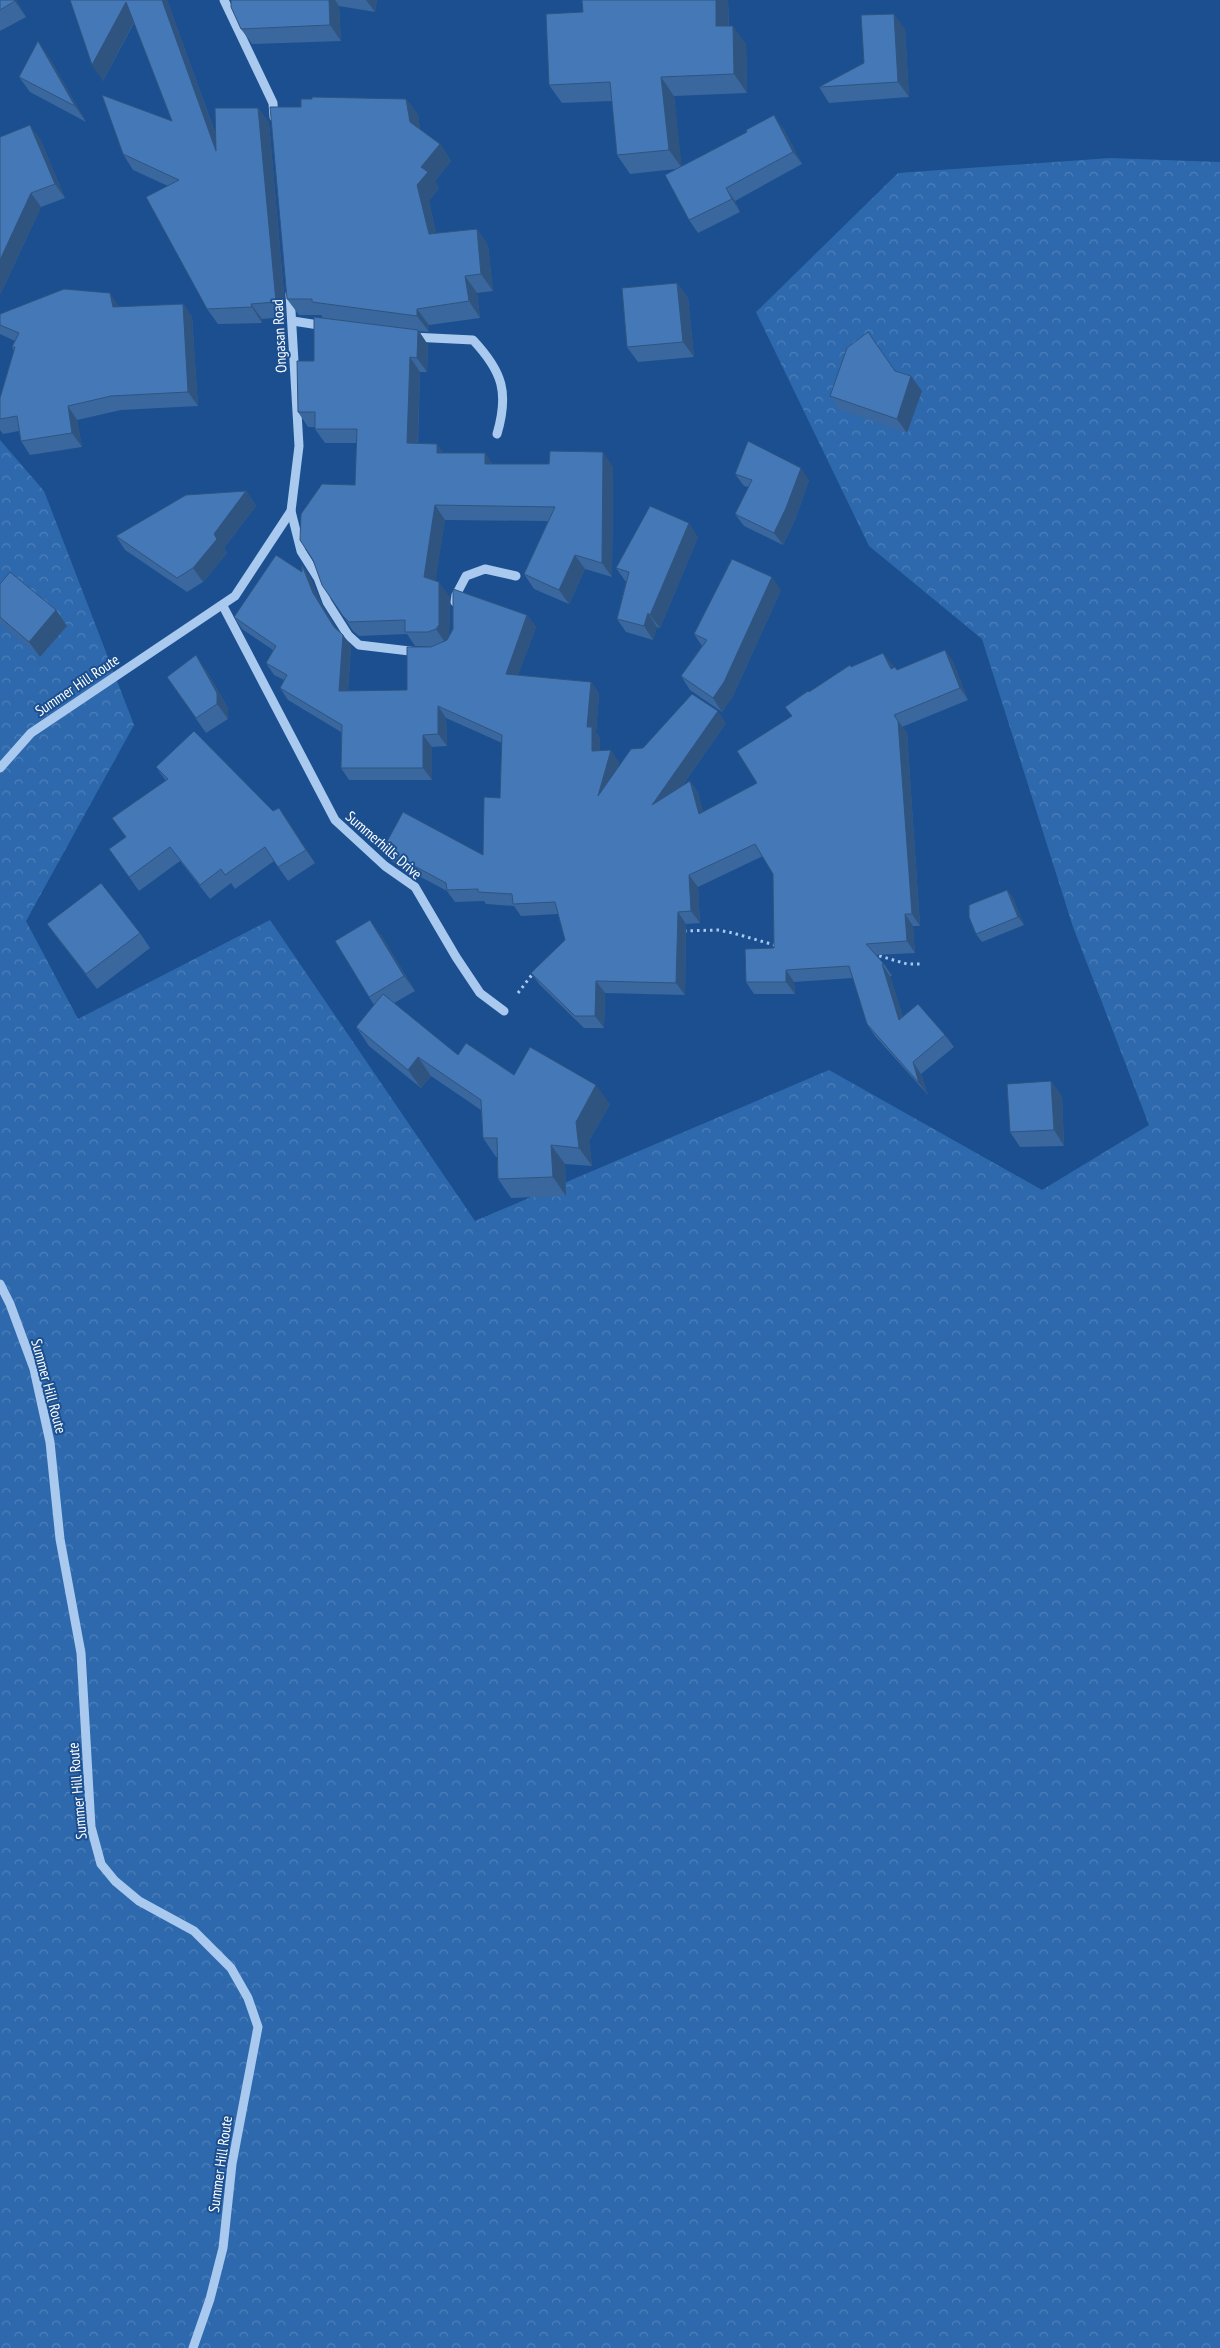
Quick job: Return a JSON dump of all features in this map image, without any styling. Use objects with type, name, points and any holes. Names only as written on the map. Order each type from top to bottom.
[{"type":"street","points":[[224,0],[273,103],[275,128]]},
{"type":"street","name":"Ongasan Road","points":[[177,633],[223,606],[235,596],[291,511],[298,446],[290,284]]},
{"type":"street","points":[[293,322],[331,326]]},
{"type":"street","points":[[398,335],[473,340],[489,357],[498,375],[503,394],[503,412],[497,434]]},
{"type":"street","points":[[291,511],[301,551],[318,578],[327,602],[348,635],[359,645],[388,650],[426,652]]},
{"type":"street","points":[[454,610],[456,595],[466,576],[485,569],[516,576]]},
{"type":"street","name":"Summerhills Drive","points":[[223,606],[335,820],[385,866],[414,887],[480,993],[504,1011]]},
{"type":"street","name":"Summer Hill Route","points":[[0,768],[31,733],[72,704],[103,687],[177,633]]},
{"type":"street","name":"Summer Hill Route","points":[[0,1284],[10,1304],[34,1369],[50,1442],[60,1539],[81,1653],[91,1827],[101,1864],[114,1881],[139,1902],[194,1931],[231,1968],[248,1998],[258,2027],[232,2164],[223,2248],[210,2299],[193,2348]]},
{"type":"path","points":[[682,931],[718,930],[785,949]]},
{"type":"path","points":[[871,954],[907,964],[920,964]]},
{"type":"path","points":[[504,1011],[535,971]]},
{"type":"green space","points":[[1110,158],[1220,162],[1220,2348],[0,2348],[0,440],[44,491],[134,725],[26,921],[78,1019],[270,920],[475,1221],[829,1070],[1042,1190],[1149,1125],[1073,927],[982,639],[869,546],[756,312],[898,173]]},
{"type":"building","points":[[0,0],[14,0],[15,1],[0,10]]},
{"type":"building","points":[[70,0],[162,0],[216,151],[215,108],[258,108],[276,302],[251,304],[252,307],[207,309],[146,197],[179,180],[123,154],[102,95],[172,121],[126,2],[92,65]]},
{"type":"building","points":[[231,0],[329,0],[330,25],[241,29],[231,7]]},
{"type":"building","points":[[582,0],[716,0],[716,26],[733,26],[734,74],[661,77],[669,150],[617,155],[610,82],[549,85],[546,14],[583,12]]},
{"type":"building","points":[[894,14],[898,82],[819,87],[864,63],[861,15]]},
{"type":"building","points":[[38,41],[75,106],[19,77]]},
{"type":"building","points":[[312,97],[406,99],[410,122],[440,144],[421,167],[428,172],[417,185],[429,234],[477,229],[481,274],[465,276],[469,301],[417,309],[417,316],[312,302],[312,299],[287,299],[270,107],[301,107],[301,99],[312,99]]},
{"type":"building","points":[[774,115],[793,152],[726,188],[732,199],[689,220],[665,175],[747,132],[746,130]]},
{"type":"building","points":[[30,125],[55,184],[31,193],[0,260],[0,137]]},
{"type":"building","points":[[677,283],[683,342],[627,347],[622,288]]},
{"type":"building","points":[[64,289],[110,293],[113,307],[183,304],[188,392],[111,396],[68,406],[72,433],[21,441],[17,416],[0,419],[0,398],[15,347],[12,347],[19,333],[0,325],[0,314]]},
{"type":"building","points":[[314,317],[418,330],[417,358],[410,357],[407,443],[437,444],[437,453],[485,453],[485,464],[549,464],[550,451],[603,452],[602,563],[575,555],[559,590],[524,574],[555,507],[435,505],[424,577],[439,582],[439,625],[436,629],[428,632],[405,632],[405,620],[349,622],[322,585],[313,560],[300,540],[301,514],[322,484],[355,485],[357,429],[315,429],[315,412],[298,412],[297,361],[314,361]]},
{"type":"building","points":[[868,332],[895,371],[911,376],[897,419],[830,396],[847,348]]},
{"type":"building","points":[[748,441],[801,468],[774,533],[735,514],[752,480],[735,474]]},
{"type":"building","points":[[246,491],[214,534],[217,539],[193,568],[177,578],[116,536],[186,495]]},
{"type":"building","points":[[650,506],[689,523],[650,615],[648,613],[644,626],[617,619],[629,572],[616,568]]},
{"type":"building","points":[[276,555],[302,572],[302,565],[313,593],[334,627],[343,635],[339,691],[407,690],[407,647],[431,647],[447,640],[453,629],[453,589],[527,615],[506,674],[591,682],[587,727],[592,727],[592,751],[611,750],[598,796],[631,749],[643,748],[692,694],[718,711],[652,805],[690,781],[699,814],[757,783],[737,751],[792,716],[785,707],[808,691],[850,665],[851,667],[883,653],[891,669],[895,667],[897,670],[945,650],[960,688],[894,715],[898,721],[912,914],[905,914],[907,941],[866,944],[884,964],[882,964],[899,1020],[918,1004],[945,1035],[913,1062],[919,1083],[867,1024],[849,966],[786,970],[786,982],[746,982],[745,949],[774,948],[773,874],[755,844],[689,875],[691,911],[678,912],[676,983],[596,981],[595,1016],[575,1016],[531,973],[565,940],[555,902],[513,904],[512,894],[478,892],[478,889],[447,890],[446,883],[383,849],[403,812],[483,855],[484,797],[500,798],[502,735],[438,706],[438,734],[423,735],[423,768],[341,768],[342,725],[280,688],[287,675],[266,663],[276,646],[234,617]]},
{"type":"building","points":[[732,559],[772,577],[724,682],[713,698],[681,676],[707,640],[694,634]]},
{"type":"building","points":[[10,572],[56,610],[29,642],[0,617],[0,584]]},
{"type":"building","points":[[196,655],[217,693],[217,704],[196,718],[167,677]]},
{"type":"building","points":[[194,731],[273,811],[279,808],[306,850],[278,867],[265,847],[225,875],[221,869],[200,885],[170,847],[129,877],[109,849],[126,837],[112,818],[168,779],[156,767]]},
{"type":"building","points":[[101,883],[140,933],[86,974],[47,924]]},
{"type":"building","points":[[1007,890],[1018,917],[976,934],[969,917],[969,905]]},
{"type":"building","points":[[370,920],[404,976],[369,997],[335,941]]},
{"type":"building","points":[[383,994],[458,1055],[466,1043],[514,1075],[530,1047],[596,1085],[576,1122],[579,1148],[551,1145],[553,1177],[498,1179],[497,1138],[483,1138],[481,1100],[418,1057],[408,1070],[356,1027]]},
{"type":"building","points":[[1051,1081],[1054,1130],[1010,1132],[1007,1084]]}]
